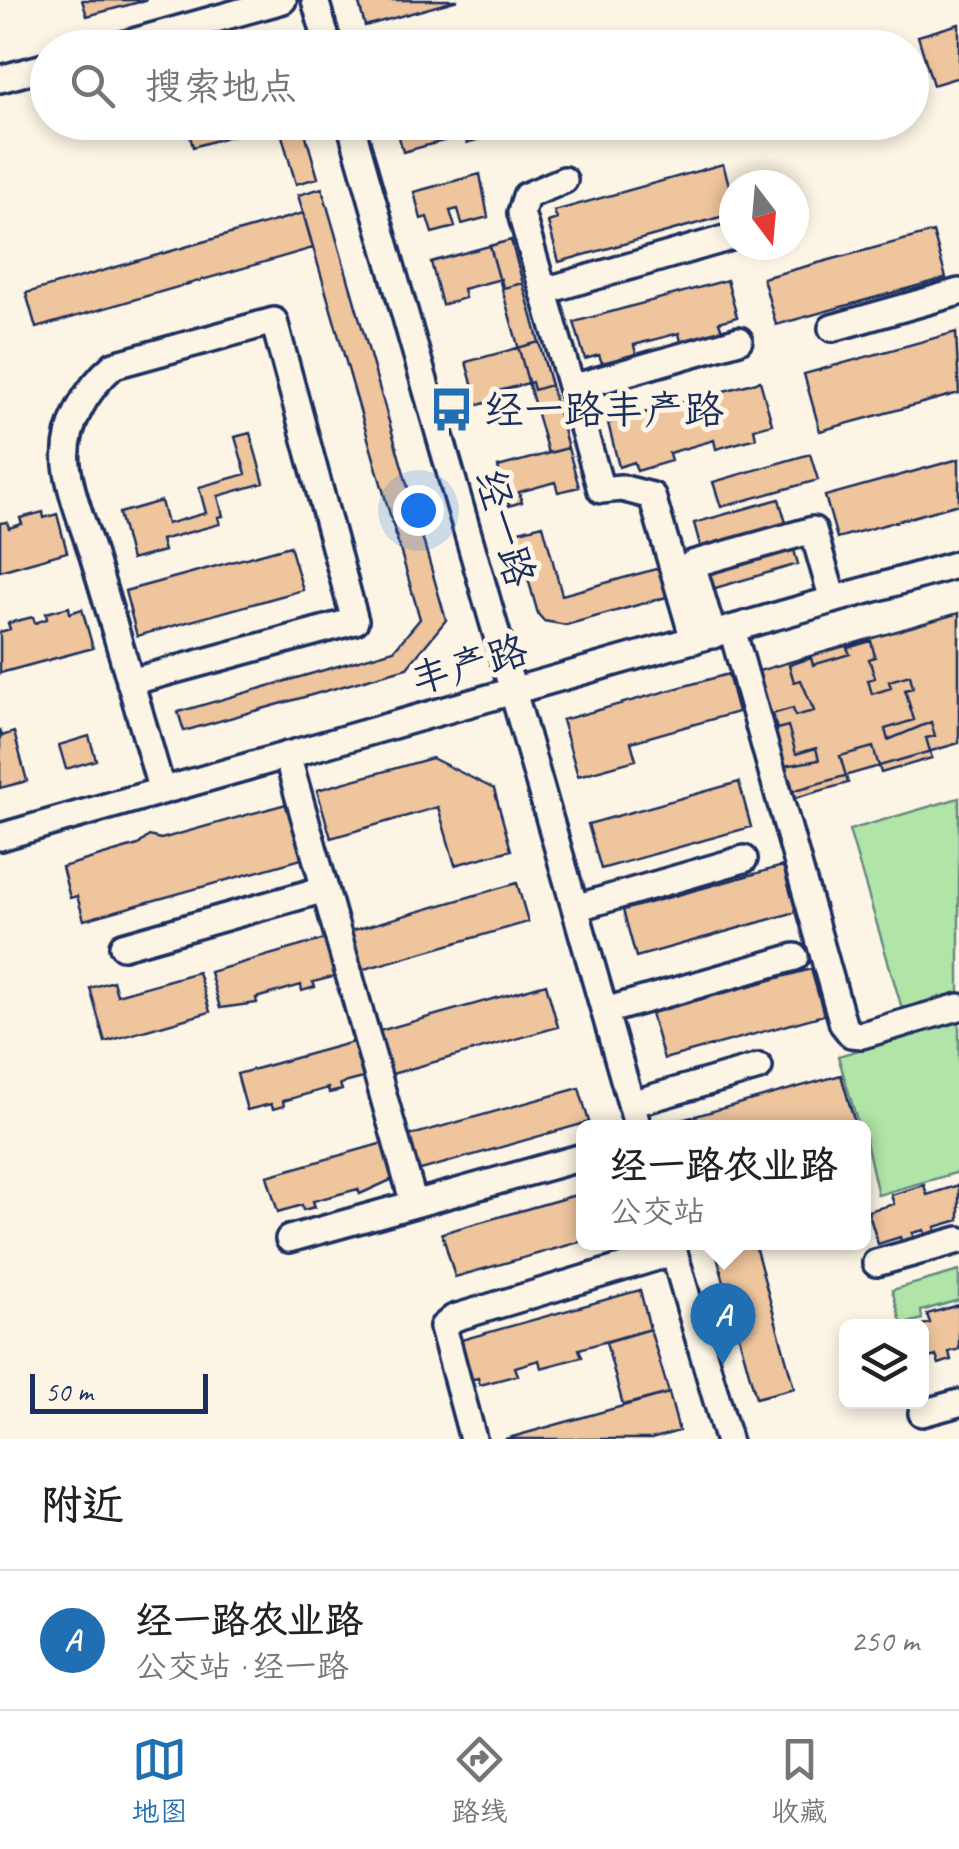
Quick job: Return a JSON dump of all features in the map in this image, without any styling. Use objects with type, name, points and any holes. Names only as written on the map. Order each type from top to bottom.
[{"type":"street","points":[[176,30],[283,0]]},
{"type":"street","points":[[315,0],[323,30]]},
{"type":"street","points":[[0,79],[30,71]]},
{"type":"street","name":"经一路","points":[[355,140],[635,1116]]},
{"type":"street","points":[[564,180],[526,196],[522,213],[601,490],[621,488],[652,496],[713,634]]},
{"type":"street","points":[[544,291],[719,241]]},
{"type":"street","points":[[832,328],[959,292]]},
{"type":"street","points":[[130,682],[355,622],[274,322],[114,365],[96,380],[79,406],[67,464],[130,682],[162,791]]},
{"type":"street","points":[[572,388],[738,340]]},
{"type":"street","points":[[834,600],[813,530],[692,564],[842,1024],[850,1034],[862,1035],[959,1007]]},
{"type":"street","name":"丰产路","points":[[0,837],[959,564]]},
{"type":"street","points":[[287,755],[414,1204]]},
{"type":"street","points":[[575,908],[744,859]]},
{"type":"street","points":[[123,946],[325,889]]},
{"type":"street","points":[[605,1011],[796,956]]},
{"type":"street","points":[[635,1116],[759,1067]]},
{"type":"street","points":[[290,1239],[576,1159]]},
{"type":"street","points":[[876,1263],[959,1240]]},
{"type":"street","points":[[473,1439],[442,1328],[454,1318],[667,1250]]},
{"type":"street","points":[[674,1250],[728,1439]]},
{"type":"street","points":[[922,1414],[959,1403]]},
{"type":"green space","points":[[959,798],[959,999],[904,1015],[849,830]]},
{"type":"green space","points":[[959,1021],[959,1172],[878,1195],[871,1164],[871,1120],[857,1120],[838,1056]]},
{"type":"green space","points":[[959,1271],[959,1300],[921,1311],[922,1319],[900,1319],[892,1290]]},
{"type":"building","points":[[82,0],[147,0],[87,16]]},
{"type":"building","points":[[358,0],[458,0],[365,26]]},
{"type":"building","points":[[959,24],[959,77],[933,85],[929,33]]},
{"type":"building","points":[[191,140],[217,140],[193,147]]},
{"type":"building","points":[[283,140],[307,140],[318,178],[296,184]]},
{"type":"building","points":[[400,140],[447,140],[403,152]]},
{"type":"building","points":[[723,164],[725,170],[719,170],[719,217],[559,262],[548,222],[557,219],[554,211]]},
{"type":"building","points":[[480,174],[488,217],[462,224],[458,209],[450,211],[455,227],[432,233],[427,217],[421,219],[414,192]]},
{"type":"building","points":[[322,188],[446,620],[407,668],[184,731],[178,712],[394,650],[420,619],[298,195]]},
{"type":"building","points":[[303,213],[313,248],[36,328],[26,293]]},
{"type":"building","points":[[933,232],[946,278],[776,325],[763,278]]},
{"type":"building","points":[[511,240],[568,448],[548,453],[490,246]]},
{"type":"building","points":[[511,240],[523,283],[503,288],[501,279],[463,289],[465,298],[442,305],[431,262]]},
{"type":"building","points":[[727,280],[737,317],[719,322],[722,331],[681,342],[679,333],[634,345],[636,354],[602,363],[599,355],[585,359],[574,322]]},
{"type":"building","points":[[956,332],[959,393],[820,431],[804,374]]},
{"type":"building","points":[[539,342],[551,385],[534,390],[532,382],[495,392],[497,400],[478,405],[466,362]]},
{"type":"building","points":[[760,381],[772,424],[754,429],[756,438],[716,449],[714,440],[669,453],[671,461],[637,471],[634,462],[619,467],[608,423]]},
{"type":"building","points":[[250,433],[264,483],[218,496],[223,516],[218,517],[220,524],[161,540],[164,551],[131,560],[119,513],[161,501],[167,524],[206,513],[199,487],[246,474],[235,437]]},
{"type":"building","points":[[568,448],[579,487],[558,492],[555,482],[519,492],[522,502],[509,506],[498,467]]},
{"type":"building","points":[[810,454],[818,480],[721,507],[713,482]]},
{"type":"building","points":[[959,459],[959,504],[837,538],[825,496]]},
{"type":"building","points":[[779,499],[798,564],[712,589],[694,523]]},
{"type":"building","points":[[43,512],[44,518],[57,514],[67,552],[0,571],[0,523],[7,522],[9,528],[22,524],[20,518]]},
{"type":"building","points":[[543,525],[562,595],[663,567],[670,596],[566,625],[544,621],[538,614],[515,532]]},
{"type":"building","points":[[290,546],[303,590],[137,636],[125,591]]},
{"type":"building","points":[[69,607],[70,613],[82,609],[93,648],[0,673],[0,632],[10,629],[8,623],[33,617],[35,623],[47,619],[46,613]]},
{"type":"building","points":[[959,613],[959,743],[789,792],[755,672]]},
{"type":"building","points":[[871,641],[875,657],[869,659],[875,678],[868,680],[872,694],[891,688],[889,681],[910,675],[913,688],[905,690],[914,720],[885,729],[888,740],[931,722],[935,736],[926,738],[932,758],[881,773],[873,747],[840,756],[848,783],[795,798],[790,779],[782,781],[778,767],[819,760],[816,748],[796,754],[788,726],[777,729],[772,714],[793,708],[795,716],[814,711],[801,680],[794,682],[789,665],[811,658],[813,665],[850,654],[847,648]]},
{"type":"building","points":[[728,674],[738,712],[631,742],[636,760],[578,776],[562,720]]},
{"type":"building","points":[[0,729],[2,736],[14,732],[27,781],[0,788]]},
{"type":"building","points":[[89,736],[96,760],[66,769],[59,745]]},
{"type":"building","points":[[432,758],[494,789],[511,850],[455,865],[438,807],[331,838],[317,790]]},
{"type":"building","points":[[739,782],[751,827],[601,869],[588,824]]},
{"type":"building","points":[[293,802],[309,857],[84,920],[77,896],[70,898],[62,867],[138,845],[149,836],[161,839]]},
{"type":"building","points":[[783,866],[796,912],[636,957],[623,910]]},
{"type":"building","points":[[517,883],[528,922],[358,971],[347,932]]},
{"type":"building","points":[[325,939],[336,976],[313,982],[315,987],[302,991],[301,985],[256,998],[257,1003],[220,1008],[210,972]]},
{"type":"building","points":[[811,969],[824,1015],[664,1059],[651,1013]]},
{"type":"building","points":[[198,972],[210,1012],[105,1042],[90,988],[113,981],[117,995]]},
{"type":"building","points":[[546,984],[558,1027],[385,1076],[372,1033]]},
{"type":"building","points":[[353,1042],[363,1078],[340,1084],[342,1090],[329,1093],[328,1088],[283,1101],[284,1106],[273,1109],[271,1104],[247,1110],[237,1074]]},
{"type":"building","points":[[841,1075],[854,1120],[681,1120]]},
{"type":"building","points":[[579,1088],[588,1120],[576,1120],[576,1126],[414,1172],[404,1137]]},
{"type":"building","points":[[383,1143],[393,1179],[360,1194],[358,1189],[313,1201],[315,1207],[303,1210],[302,1205],[278,1212],[267,1176]]},
{"type":"building","points":[[924,1185],[927,1195],[959,1185],[959,1220],[935,1227],[937,1234],[926,1237],[924,1230],[912,1233],[915,1241],[902,1245],[900,1237],[878,1244],[871,1210],[894,1204],[891,1195]]},
{"type":"building","points":[[576,1195],[576,1243],[455,1277],[442,1233]]},
{"type":"building","points":[[715,1250],[756,1250],[794,1388],[756,1398]]},
{"type":"building","points":[[640,1290],[650,1329],[579,1349],[582,1357],[541,1368],[539,1360],[515,1367],[518,1375],[480,1385],[478,1378],[465,1381],[454,1342]]},
{"type":"building","points":[[959,1305],[959,1349],[949,1352],[951,1360],[939,1364],[936,1356],[929,1358],[927,1314]]},
{"type":"building","points":[[650,1329],[669,1393],[623,1405],[606,1342]]},
{"type":"building","points":[[669,1393],[679,1431],[651,1439],[505,1439]]},
{"type":"place","name":"经一路丰产路","points":[[451,410]]},
{"type":"place","name":"经一路农业路","points":[[723,1365]]}]
